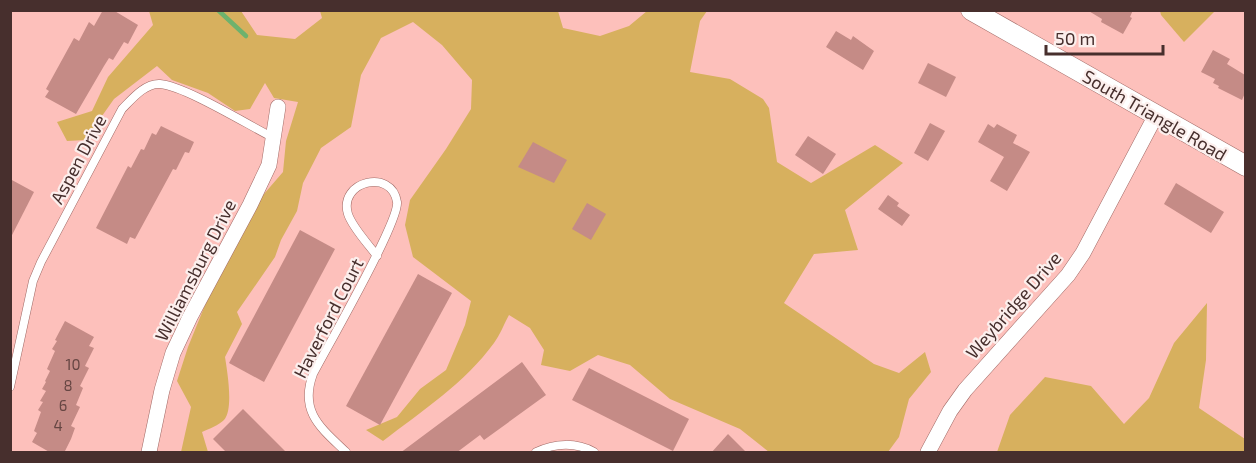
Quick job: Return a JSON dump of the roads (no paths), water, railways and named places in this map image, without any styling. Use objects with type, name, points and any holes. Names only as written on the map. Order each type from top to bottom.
[{"type":"street","name":"South Triangle Road","points":[[971,10],[1245,166]]},
{"type":"street","name":"Williamsburg Drive","points":[[149,453],[162,390],[173,353],[269,165],[278,107]]},
{"type":"street","name":"Weybridge Drive","points":[[928,453],[950,411],[965,390],[1068,275],[1083,253],[1156,115]]},
{"type":"lane","name":"Aspen Drive","points":[[10,387],[33,281],[41,262],[122,109],[140,91],[159,84],[185,92],[274,138]]},
{"type":"lane","name":"Haverford Court","points":[[346,453],[321,428],[313,416],[308,404],[309,386],[313,374],[377,256],[398,210],[398,203],[392,190],[373,182],[359,185],[349,197],[347,205],[350,220],[377,256]]},
{"type":"lane","points":[[536,453],[552,446],[572,445],[594,453]]},
{"type":"waterway","points":[[218,10],[246,36]]}]
